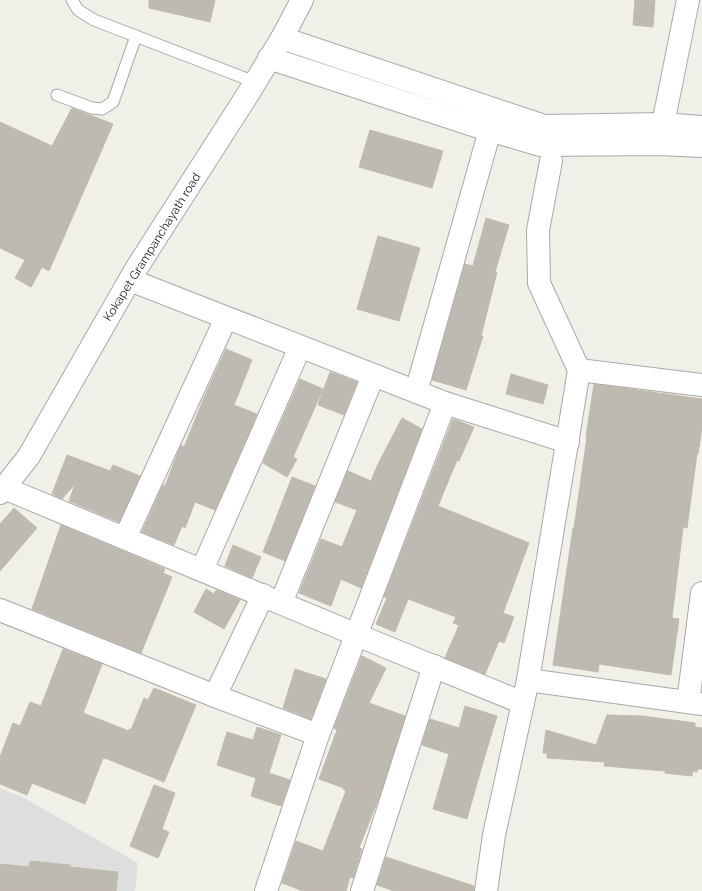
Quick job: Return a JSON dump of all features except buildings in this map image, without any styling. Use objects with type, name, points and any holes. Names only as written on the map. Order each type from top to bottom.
[{"type":"street","name":"Kokapet Grampanchayath road","points":[[2,490],[29,456],[136,269],[248,94],[282,38],[302,0]]},
{"type":"street","points":[[662,134],[688,0]]},
{"type":"street","points":[[282,38],[544,126],[662,134],[702,146]]},
{"type":"street","points":[[269,58],[490,131],[540,145],[662,134],[702,126]]},
{"type":"street","points":[[416,392],[496,110]]},
{"type":"street","points":[[486,891],[494,835],[528,680],[579,370],[539,283],[538,230],[551,162]]},
{"type":"street","points":[[130,280],[445,403],[568,442]]},
{"type":"street","points":[[125,538],[226,318]]},
{"type":"street","points":[[202,570],[300,347]]},
{"type":"street","points":[[579,370],[702,386]]},
{"type":"street","points":[[215,696],[272,599],[373,376]]},
{"type":"street","points":[[266,891],[318,735],[445,403]]},
{"type":"street","points":[[2,490],[125,538],[523,703]]},
{"type":"street","points":[[528,680],[695,703],[702,593]]},
{"type":"street","points":[[0,610],[215,696],[318,735]]},
{"type":"street","points":[[362,891],[434,666]]},
{"type":"lane","points":[[72,0],[78,10],[94,20],[255,82]]},
{"type":"lane","points":[[57,95],[92,108],[102,109],[113,102],[136,36]]},
{"type":"shaded area","points":[[0,788],[24,798],[138,863],[135,891],[0,891]]}]
